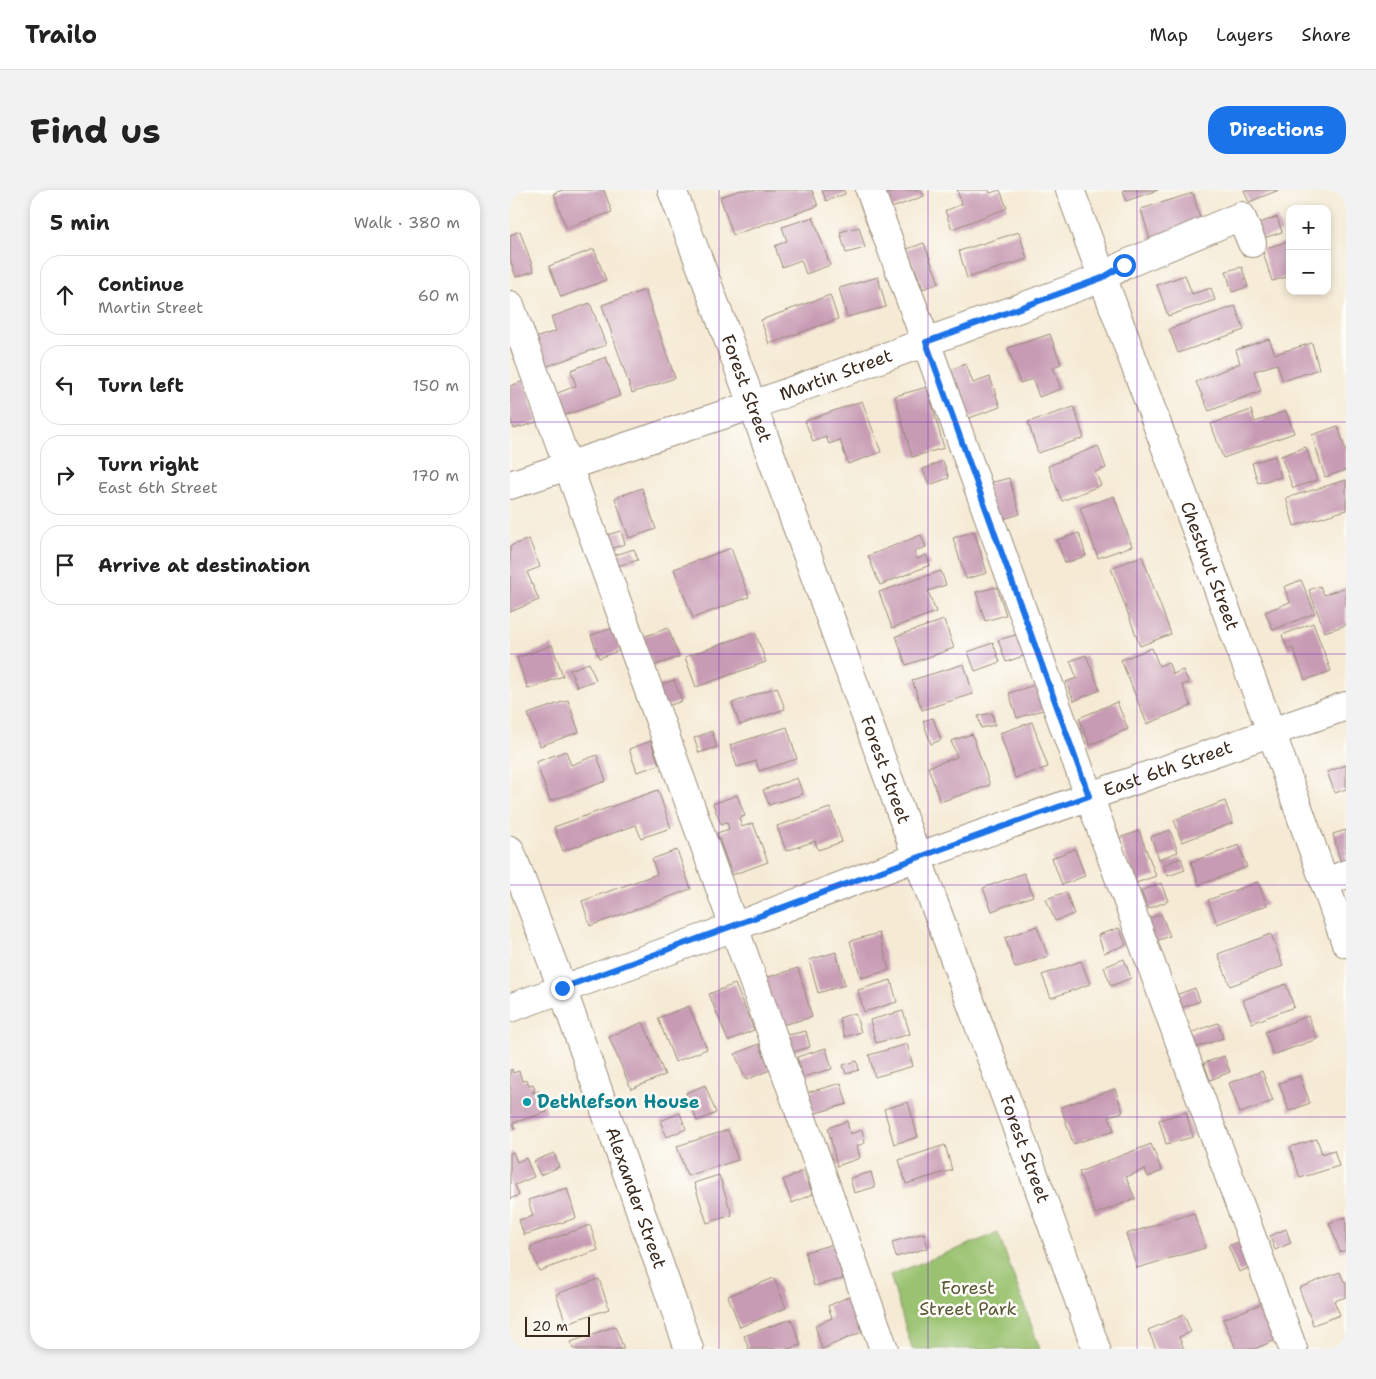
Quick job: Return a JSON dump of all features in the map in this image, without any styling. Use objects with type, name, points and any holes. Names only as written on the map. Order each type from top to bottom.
[{"type":"street","name":"Forest Street","points":[[672,190],[753,404],[917,857],[1048,1209],[1096,1349]]},
{"type":"street","points":[[870,190],[1089,796],[1293,1349]]},
{"type":"street","name":"Chestnut Street","points":[[1070,190],[1271,732],[1335,879],[1346,943]]},
{"type":"street","name":"Martin Street","points":[[510,486],[753,404],[1102,278],[1124,265],[1242,216],[1252,243]]},
{"type":"street","points":[[510,305],[884,1349]]},
{"type":"street","name":"East 6th Street","points":[[510,1008],[734,927],[917,857],[1346,706]]},
{"type":"street","name":"Alexander Street","points":[[510,850],[562,988],[689,1349]]},
{"type":"green space","name":"Forest Street Park","points":[[998,1233],[1040,1349],[912,1349],[890,1275]]},
{"type":"building","points":[[563,190],[604,190],[612,212],[566,228],[554,193]]},
{"type":"building","points":[[741,190],[812,190],[818,206],[733,235],[720,197]]},
{"type":"building","points":[[822,190],[844,190],[845,194],[826,201]]},
{"type":"building","points":[[893,190],[921,190],[924,196],[892,208],[886,194],[894,192]]},
{"type":"building","points":[[957,190],[989,190],[990,193],[1000,190],[1007,208],[952,229],[945,211],[962,204]]},
{"type":"building","points":[[1123,190],[1158,190],[1126,201]]},
{"type":"building","points":[[1244,190],[1279,190],[1249,202]]},
{"type":"building","points":[[1193,193],[1202,225],[1150,240],[1141,209]]},
{"type":"building","points":[[813,217],[830,265],[806,274],[801,260],[782,267],[775,246],[787,241],[782,227]]},
{"type":"building","points":[[1277,217],[1282,232],[1261,239],[1256,224]]},
{"type":"building","points":[[859,227],[865,248],[846,253],[840,232]]},
{"type":"building","points":[[520,231],[534,271],[516,277],[510,259],[510,235]]},
{"type":"building","points":[[1019,232],[1027,259],[967,278],[959,251]]},
{"type":"building","points":[[1286,242],[1286,277],[1272,281],[1262,249]]},
{"type":"building","points":[[924,243],[939,283],[923,289],[907,249]]},
{"type":"building","points":[[594,249],[606,280],[561,297],[549,266]]},
{"type":"building","points":[[1242,267],[1248,287],[1232,292],[1226,271]]},
{"type":"building","points":[[1185,275],[1192,294],[1211,288],[1215,300],[1168,316],[1157,285]]},
{"type":"building","points":[[878,277],[886,307],[847,317],[839,288]]},
{"type":"building","points":[[645,290],[675,378],[632,393],[602,305]]},
{"type":"building","points":[[830,295],[838,319],[769,344],[761,320]]},
{"type":"building","points":[[590,303],[606,345],[545,367],[535,338],[556,331],[551,317]]},
{"type":"building","points":[[1235,306],[1244,330],[1178,353],[1169,329]]},
{"type":"building","points":[[1050,334],[1061,364],[1053,367],[1061,389],[1039,397],[1033,379],[1020,383],[1008,348]]},
{"type":"building","points":[[1269,339],[1275,354],[1312,343],[1319,369],[1283,381],[1277,364],[1254,371],[1261,391],[1209,411],[1196,382],[1240,363],[1236,350]]},
{"type":"building","points":[[606,357],[620,396],[563,416],[555,394],[576,386],[571,370]]},
{"type":"building","points":[[966,364],[973,383],[990,377],[1000,407],[958,422],[941,373]]},
{"type":"building","points":[[524,381],[537,422],[514,429],[510,417],[510,386]]},
{"type":"building","points":[[927,387],[944,448],[912,457],[895,396]]},
{"type":"building","points":[[862,401],[881,452],[848,464],[840,440],[829,444],[826,437],[813,442],[805,421]]},
{"type":"building","points":[[1074,407],[1084,438],[1038,453],[1028,422]]},
{"type":"building","points":[[1251,410],[1255,422],[1286,411],[1294,433],[1223,458],[1211,424]]},
{"type":"building","points":[[1338,426],[1346,452],[1346,470],[1325,477],[1312,435]]},
{"type":"building","points":[[1098,446],[1106,468],[1095,472],[1101,485],[1062,501],[1048,466]]},
{"type":"building","points":[[1306,447],[1317,480],[1293,488],[1281,456]]},
{"type":"building","points":[[1275,456],[1281,477],[1258,483],[1252,463]]},
{"type":"building","points":[[943,461],[949,478],[929,485],[923,469]]},
{"type":"building","points":[[1009,478],[1020,514],[997,521],[986,484]]},
{"type":"building","points":[[1346,480],[1346,510],[1294,526],[1286,498]]},
{"type":"building","points":[[642,488],[656,529],[629,538],[615,498]]},
{"type":"building","points":[[1114,496],[1132,546],[1098,558],[1080,508]]},
{"type":"building","points":[[621,531],[625,544],[604,551],[599,537]]},
{"type":"building","points":[[974,531],[987,573],[966,579],[953,538]]},
{"type":"building","points":[[1079,533],[1086,556],[1065,563],[1057,540]]},
{"type":"building","points":[[921,535],[926,547],[914,552],[917,559],[926,555],[930,565],[880,585],[868,556]]},
{"type":"building","points":[[529,539],[540,567],[527,572],[539,600],[510,612],[510,546]]},
{"type":"building","points":[[731,548],[749,597],[693,618],[674,569]]},
{"type":"building","points":[[634,549],[638,560],[610,568],[606,558]]},
{"type":"building","points":[[1142,556],[1171,634],[1140,646],[1111,568]]},
{"type":"building","points":[[941,571],[946,585],[928,591],[936,612],[892,628],[879,592]]},
{"type":"building","points":[[1301,580],[1315,613],[1273,630],[1265,612],[1290,602],[1284,587]]},
{"type":"building","points":[[1320,586],[1324,595],[1346,587],[1346,625],[1325,632],[1309,590]]},
{"type":"building","points":[[997,587],[1006,615],[985,621],[976,592]]},
{"type":"building","points":[[944,620],[954,648],[906,665],[896,636]]},
{"type":"building","points":[[1313,623],[1331,671],[1305,680],[1293,648],[1288,650],[1282,635]]},
{"type":"building","points":[[613,628],[621,650],[599,658],[591,635]]},
{"type":"building","points":[[668,628],[679,657],[653,666],[643,637]]},
{"type":"building","points":[[755,632],[766,662],[696,687],[685,657]]},
{"type":"building","points":[[1019,634],[1026,655],[1006,662],[998,640]]},
{"type":"building","points":[[993,643],[1000,662],[975,671],[968,652]]},
{"type":"building","points":[[552,645],[563,676],[528,689],[517,658]]},
{"type":"building","points":[[1152,648],[1159,666],[1168,662],[1173,674],[1183,670],[1189,683],[1182,685],[1191,706],[1147,724],[1121,660]]},
{"type":"building","points":[[1086,655],[1100,690],[1074,701],[1066,682],[1077,678],[1070,661]]},
{"type":"building","points":[[589,663],[596,680],[577,687],[570,670]]},
{"type":"building","points":[[964,664],[973,694],[922,710],[912,680]]},
{"type":"building","points":[[674,680],[682,701],[662,708],[655,687]]},
{"type":"building","points":[[1038,684],[1046,709],[1017,718],[1009,693]]},
{"type":"building","points":[[777,687],[785,709],[740,725],[732,703]]},
{"type":"building","points":[[568,700],[579,732],[540,746],[528,714]]},
{"type":"building","points":[[1117,702],[1128,729],[1090,745],[1079,718]]},
{"type":"building","points":[[992,713],[995,725],[981,728],[978,716]]},
{"type":"building","points":[[933,718],[941,740],[931,744],[923,721]]},
{"type":"building","points":[[1032,722],[1048,767],[1015,778],[1000,733]]},
{"type":"building","points":[[787,727],[797,759],[759,771],[756,761],[737,767],[730,745]]},
{"type":"building","points":[[712,731],[717,747],[699,753],[694,738]]},
{"type":"building","points":[[972,734],[990,785],[940,802],[928,767],[957,757],[951,741]]},
{"type":"building","points":[[651,741],[659,765],[637,772],[629,749]]},
{"type":"building","points":[[566,751],[571,765],[597,755],[606,781],[550,801],[536,762]]},
{"type":"building","points":[[1346,765],[1346,789],[1335,793],[1327,772]]},
{"type":"building","points":[[797,778],[803,794],[769,805],[763,790]]},
{"type":"building","points":[[658,790],[671,828],[641,838],[636,825],[563,851],[554,827]]},
{"type":"building","points":[[737,795],[745,816],[739,818],[742,827],[753,823],[768,862],[732,875],[717,833],[729,829],[727,822],[721,824],[713,804]]},
{"type":"building","points":[[1225,801],[1233,823],[1182,842],[1174,820]]},
{"type":"building","points":[[830,808],[842,842],[818,850],[815,841],[786,851],[777,826]]},
{"type":"building","points":[[1170,830],[1178,852],[1159,859],[1151,837]]},
{"type":"building","points":[[1346,830],[1346,866],[1342,867],[1333,834]]},
{"type":"building","points":[[1139,831],[1156,876],[1136,883],[1119,838]]},
{"type":"building","points":[[1239,845],[1247,867],[1199,885],[1191,862]]},
{"type":"building","points":[[1075,849],[1085,876],[1062,885],[1052,858]]},
{"type":"building","points":[[677,850],[691,889],[590,926],[582,901],[657,874],[652,859]]},
{"type":"building","points":[[1181,858],[1185,870],[1168,876],[1163,865]]},
{"type":"building","points":[[1024,873],[1033,896],[992,911],[983,888]]},
{"type":"building","points":[[1258,882],[1267,905],[1217,924],[1208,900]]},
{"type":"building","points":[[1161,883],[1168,901],[1148,909],[1141,891]]},
{"type":"building","points":[[1066,892],[1074,914],[1055,921],[1046,899]]},
{"type":"building","points":[[1161,914],[1170,936],[1151,943],[1143,921]]},
{"type":"building","points":[[1037,926],[1048,956],[1015,968],[1005,938]]},
{"type":"building","points":[[1119,928],[1126,945],[1104,953],[1098,935]]},
{"type":"building","points":[[879,933],[889,970],[861,978],[850,941]]},
{"type":"building","points":[[1271,934],[1283,966],[1230,986],[1218,954]]},
{"type":"building","points":[[836,952],[845,985],[818,993],[809,960]]},
{"type":"building","points":[[1124,959],[1131,978],[1111,986],[1104,967]]},
{"type":"building","points":[[1081,961],[1090,984],[1051,998],[1042,975]]},
{"type":"building","points":[[798,968],[812,1017],[778,1026],[765,978]]},
{"type":"building","points":[[891,980],[897,1002],[864,1012],[858,990]]},
{"type":"building","points":[[735,984],[754,1030],[728,1041],[709,994]]},
{"type":"building","points":[[1286,984],[1294,1007],[1252,1023],[1243,1000]]},
{"type":"building","points":[[1195,988],[1200,1001],[1178,1009],[1173,996]]},
{"type":"building","points":[[689,1006],[707,1049],[675,1062],[658,1018]]},
{"type":"building","points":[[903,1011],[910,1034],[876,1043],[870,1020]]},
{"type":"building","points":[[855,1013],[861,1032],[845,1037],[839,1018]]},
{"type":"building","points":[[1308,1016],[1317,1039],[1273,1055],[1265,1032]]},
{"type":"building","points":[[643,1022],[665,1075],[631,1089],[609,1037]]},
{"type":"building","points":[[1218,1023],[1223,1038],[1192,1049],[1187,1034]]},
{"type":"building","points":[[806,1031],[810,1047],[793,1052],[788,1035]]},
{"type":"building","points":[[759,1044],[770,1070],[746,1080],[735,1054]]},
{"type":"building","points":[[907,1044],[913,1066],[875,1077],[869,1055]]},
{"type":"building","points":[[826,1048],[832,1069],[803,1077],[797,1057]]},
{"type":"building","points":[[1224,1056],[1230,1072],[1210,1080],[1204,1063]]},
{"type":"building","points":[[857,1061],[859,1070],[846,1074],[843,1065]]},
{"type":"building","name":"Dethlefson House","points":[[512,1069],[513,1073],[519,1071],[522,1081],[527,1080],[529,1085],[533,1084],[535,1090],[532,1093],[539,1091],[547,1112],[513,1123],[515,1129],[510,1131],[510,1070]]},
{"type":"building","points":[[1262,1071],[1273,1101],[1240,1113],[1229,1083]]},
{"type":"building","points":[[1300,1076],[1310,1103],[1289,1111],[1279,1083]]},
{"type":"building","points":[[841,1083],[847,1104],[813,1114],[806,1093]]},
{"type":"building","points":[[705,1085],[716,1113],[697,1121],[686,1093]]},
{"type":"building","points":[[1115,1089],[1123,1112],[1109,1116],[1114,1131],[1073,1144],[1061,1107]]},
{"type":"building","points":[[908,1102],[918,1137],[894,1144],[884,1109]]},
{"type":"building","points":[[1186,1112],[1193,1137],[1166,1144],[1159,1120]]},
{"type":"building","points":[[680,1113],[686,1129],[667,1137],[660,1121]]},
{"type":"building","points":[[847,1121],[850,1134],[862,1130],[865,1143],[857,1146],[860,1158],[837,1166],[828,1128]]},
{"type":"building","points":[[728,1130],[738,1160],[687,1176],[677,1146]]},
{"type":"building","points":[[1317,1139],[1322,1154],[1334,1150],[1339,1166],[1300,1178],[1290,1147]]},
{"type":"building","points":[[1151,1144],[1162,1171],[1148,1177],[1145,1169],[1126,1177],[1135,1199],[1095,1214],[1079,1172]]},
{"type":"building","points":[[945,1145],[952,1170],[906,1184],[899,1160]]},
{"type":"building","points":[[513,1152],[517,1162],[526,1158],[534,1177],[515,1185],[519,1195],[510,1199],[510,1153]]},
{"type":"building","points":[[554,1153],[559,1167],[540,1175],[534,1161]]},
{"type":"building","points":[[803,1171],[813,1194],[792,1203],[783,1180]]},
{"type":"building","points":[[871,1172],[875,1187],[854,1193],[850,1178]]},
{"type":"building","points":[[719,1175],[732,1215],[707,1223],[694,1183]]},
{"type":"building","points":[[567,1188],[576,1218],[524,1235],[519,1220],[533,1216],[528,1200]]},
{"type":"building","points":[[1194,1213],[1205,1248],[1137,1268],[1126,1234]]},
{"type":"building","points":[[1346,1217],[1346,1250],[1340,1252],[1329,1223]]},
{"type":"building","points":[[590,1225],[598,1250],[539,1271],[530,1247]]},
{"type":"building","points":[[1286,1229],[1291,1243],[1275,1250],[1270,1236]]},
{"type":"building","points":[[924,1233],[928,1248],[896,1257],[892,1242]]},
{"type":"building","points":[[1246,1239],[1256,1265],[1239,1272],[1228,1246]]},
{"type":"building","points":[[834,1244],[843,1279],[814,1286],[805,1252]]},
{"type":"building","points":[[1340,1272],[1344,1282],[1346,1281],[1346,1297],[1334,1301],[1340,1315],[1313,1325],[1299,1288]]},
{"type":"building","points":[[774,1278],[786,1308],[740,1327],[728,1296]]},
{"type":"building","points":[[599,1279],[609,1309],[566,1323],[556,1294]]},
{"type":"building","points":[[852,1295],[862,1332],[822,1349],[815,1325],[832,1318],[828,1306]]},
{"type":"building","points":[[1261,1304],[1276,1340],[1254,1349],[1236,1349],[1223,1319]]},
{"type":"building","points":[[1184,1315],[1191,1332],[1179,1337],[1184,1349],[1156,1349],[1148,1330]]},
{"type":"building","points":[[791,1319],[801,1345],[788,1349],[749,1349],[744,1336]]},
{"type":"building","points":[[615,1326],[624,1349],[573,1349],[571,1342]]},
{"type":"place","name":"Dethlefson House","points":[[527,1102]]},
{"type":"route","points":[[562,988],[734,927],[917,857],[1089,796],[926,342],[1102,278],[1124,265]]}]
